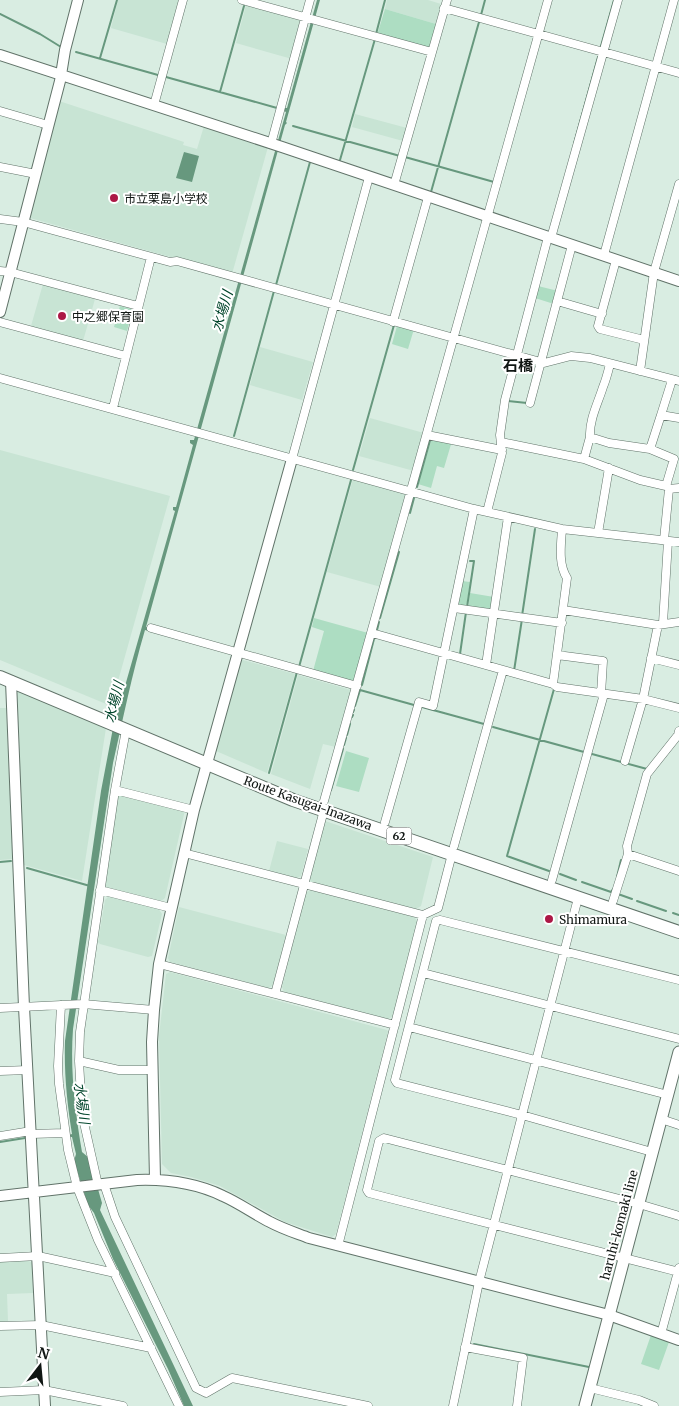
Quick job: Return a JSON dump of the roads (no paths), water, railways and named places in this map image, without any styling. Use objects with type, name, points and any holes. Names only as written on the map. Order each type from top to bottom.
[{"type":"main road","name":"Route Kasugai-Inazawa","points":[[0,668],[125,726],[281,786],[324,806],[679,923]]},
{"type":"main road","name":"Route Kasugai-Inazawa","points":[[5,679],[110,719]]},
{"type":"main road","name":"Route Kasugai-Inazawa","points":[[324,806],[385,822],[578,898],[679,932]]},
{"type":"main road","name":"haruhi-komaki line","points":[[585,1406],[661,1119],[668,1095],[675,1083],[679,1052]]},
{"type":"street","points":[[154,105],[183,0]]},
{"type":"street","points":[[242,0],[432,52]]},
{"type":"street","points":[[275,145],[310,0]]},
{"type":"street","points":[[275,994],[324,806],[548,0]]},
{"type":"street","points":[[487,512],[502,446],[500,435],[505,400],[516,356],[618,0]]},
{"type":"street","points":[[604,255],[674,0]]},
{"type":"street","points":[[0,312],[5,272],[23,222],[36,174],[60,81],[75,1]]},
{"type":"street","points":[[394,185],[446,4],[539,34],[679,73]]},
{"type":"street","points":[[0,55],[679,281]]},
{"type":"street","points":[[0,111],[48,125]]},
{"type":"street","points":[[0,167],[36,174]]},
{"type":"street","points":[[155,1179],[152,1070],[154,1010],[159,964],[207,759],[369,177]]},
{"type":"street","points":[[640,371],[654,272],[679,184]]},
{"type":"street","points":[[393,322],[428,196]]},
{"type":"street","points":[[0,219],[23,222],[170,262],[177,261],[544,363],[571,356],[590,358],[676,381],[661,415],[650,449]]},
{"type":"street","points":[[530,404],[572,245]]},
{"type":"street","points":[[113,408],[151,257]]},
{"type":"street","points":[[616,260],[598,326],[600,329],[644,340]]},
{"type":"street","points":[[5,272],[138,306]]},
{"type":"street","points":[[557,301],[602,314]]},
{"type":"street","points":[[0,322],[126,356]]},
{"type":"street","points":[[584,459],[598,400],[610,364]]},
{"type":"street","points":[[0,378],[474,509],[562,529],[679,542]]},
{"type":"street","points":[[661,415],[679,418]]},
{"type":"street","points":[[427,434],[584,459],[640,480],[668,488],[679,488]]},
{"type":"street","points":[[590,437],[609,443],[650,449],[674,459],[668,488],[660,624],[643,699],[625,761]]},
{"type":"street","points":[[598,533],[609,468]]},
{"type":"street","points":[[385,822],[419,702],[433,706],[474,509]]},
{"type":"street","points":[[486,665],[508,517]]},
{"type":"street","points":[[553,684],[567,578],[560,552],[562,529]]},
{"type":"street","points":[[454,608],[562,623]]},
{"type":"street","points":[[563,610],[660,624],[679,622]]},
{"type":"street","points":[[151,628],[357,686]]},
{"type":"street","points":[[372,633],[553,684],[557,687],[643,699],[679,708]]},
{"type":"street","points":[[552,880],[602,694],[603,661],[557,655]]},
{"type":"street","points":[[651,658],[679,665]]},
{"type":"street","points":[[184,853],[423,915],[438,908],[503,670]]},
{"type":"street","points":[[5,679],[35,1192],[45,1406]]},
{"type":"street","points":[[125,726],[81,1004],[79,1061],[82,1114],[101,1184],[196,1388],[206,1392],[232,1378],[368,1406]]},
{"type":"street","points":[[613,901],[628,854],[627,846],[647,774],[678,736],[679,731]]},
{"type":"street","points":[[115,790],[194,810]]},
{"type":"street","points":[[628,854],[679,871]]},
{"type":"street","points":[[100,890],[171,908]]},
{"type":"street","points":[[453,1406],[479,1282],[578,898]]},
{"type":"street","points":[[338,1246],[423,915]]},
{"type":"street","points":[[652,1152],[397,1084],[395,1080],[436,921],[440,920],[679,980]]},
{"type":"street","points":[[159,964],[395,1025]]},
{"type":"street","points":[[423,973],[679,1039]]},
{"type":"street","points":[[0,1008],[81,1004],[154,1010]]},
{"type":"street","points":[[63,1005],[58,1066],[65,1133],[77,1187],[98,1240],[179,1406]]},
{"type":"street","points":[[409,1027],[668,1095]]},
{"type":"street","points":[[79,1061],[119,1070],[152,1070]]},
{"type":"street","points":[[0,1071],[28,1070]]},
{"type":"street","points":[[661,1119],[679,1125]]},
{"type":"street","points":[[0,1136],[31,1132],[65,1133]]},
{"type":"street","points":[[661,1334],[679,1271],[494,1226],[369,1193],[367,1190],[379,1141],[384,1138],[679,1216]]},
{"type":"street","points":[[0,1196],[155,1179],[176,1182],[211,1190],[286,1230],[338,1246],[609,1315],[679,1340]]},
{"type":"street","points":[[0,1258],[38,1256],[115,1273]]},
{"type":"street","points":[[0,1326],[41,1324],[151,1348]]},
{"type":"street","points":[[465,1347],[524,1358],[517,1406]]},
{"type":"street","points":[[590,1388],[639,1400],[654,1406]]},
{"type":"street","points":[[0,1392],[44,1390],[123,1406]]},
{"type":"waterway","points":[[100,58],[117,0]]},
{"type":"waterway","points":[[376,34],[385,0]]},
{"type":"waterway","points":[[481,15],[485,0]]},
{"type":"waterway","points":[[601,46],[614,0]]},
{"type":"waterway","points":[[220,92],[244,6]]},
{"type":"waterway","points":[[0,14],[61,47]]},
{"type":"waterway","points":[[431,192],[479,22]]},
{"type":"waterway","points":[[340,160],[375,39]]},
{"type":"waterway","points":[[76,52],[158,75]]},
{"type":"waterway","points":[[574,144],[598,57]]},
{"type":"waterway","points":[[166,77],[277,108]]},
{"type":"waterway","points":[[293,126],[400,156]]},
{"type":"waterway","points":[[405,157],[494,182]]},
{"type":"waterway","points":[[276,285],[310,162]]},
{"type":"waterway","points":[[234,436],[274,291]]},
{"type":"waterway","points":[[353,470],[394,325]]},
{"type":"waterway","points":[[508,401],[527,403]]},
{"type":"waterway","points":[[417,487],[431,437]]},
{"type":"waterway","points":[[299,667],[351,480]]},
{"type":"waterway","points":[[410,513],[414,498]]},
{"type":"waterway","points":[[522,616],[535,529]]},
{"type":"waterway","points":[[380,618],[399,552]]},
{"type":"waterway","points":[[467,607],[474,561],[470,561]]},
{"type":"waterway","points":[[460,654],[466,612]]},
{"type":"waterway","points":[[514,671],[522,619]]},
{"type":"waterway","points":[[377,630],[379,622]]},
{"type":"waterway","points":[[362,685],[374,639]]},
{"type":"waterway","points":[[269,773],[297,672]]},
{"type":"waterway","points":[[549,871],[507,856],[554,689]]},
{"type":"waterway","points":[[355,706],[360,690],[414,705]]},
{"type":"waterway","points":[[422,707],[484,724]]},
{"type":"waterway","points":[[347,735],[350,724]]},
{"type":"waterway","points":[[493,727],[584,752]]},
{"type":"waterway","points":[[344,745],[346,738]]},
{"type":"waterway","points":[[331,790],[343,749]]},
{"type":"waterway","points":[[592,754],[647,769]]},
{"type":"waterway","points":[[617,877],[621,860]]},
{"type":"waterway","points":[[0,862],[11,861]]},
{"type":"waterway","points":[[27,868],[90,886]]},
{"type":"waterway","points":[[560,874],[576,880]]},
{"type":"waterway","points":[[582,882],[611,892],[613,889]]},
{"type":"waterway","points":[[618,894],[632,899]]},
{"type":"waterway","points":[[637,901],[666,911]]},
{"type":"waterway","points":[[673,913],[679,915]]},
{"type":"waterway","points":[[0,1142],[25,1138]]},
{"type":"waterway","points":[[474,1344],[589,1367]]},
{"type":"place","name":"市立栗島小学校","points":[[114,198]]},
{"type":"place","name":"中之郷保育園","points":[[62,316]]},
{"type":"place","name":"Shimamura","points":[[549,919]]},
{"type":"district","name":"石橋","points":[[518,365]]},
{"type":"water label","name":"水場川","points":[[222,311]]},
{"type":"water label","name":"水場川","points":[[114,702]]},
{"type":"water label","name":"水場川","points":[[82,1103]]}]
